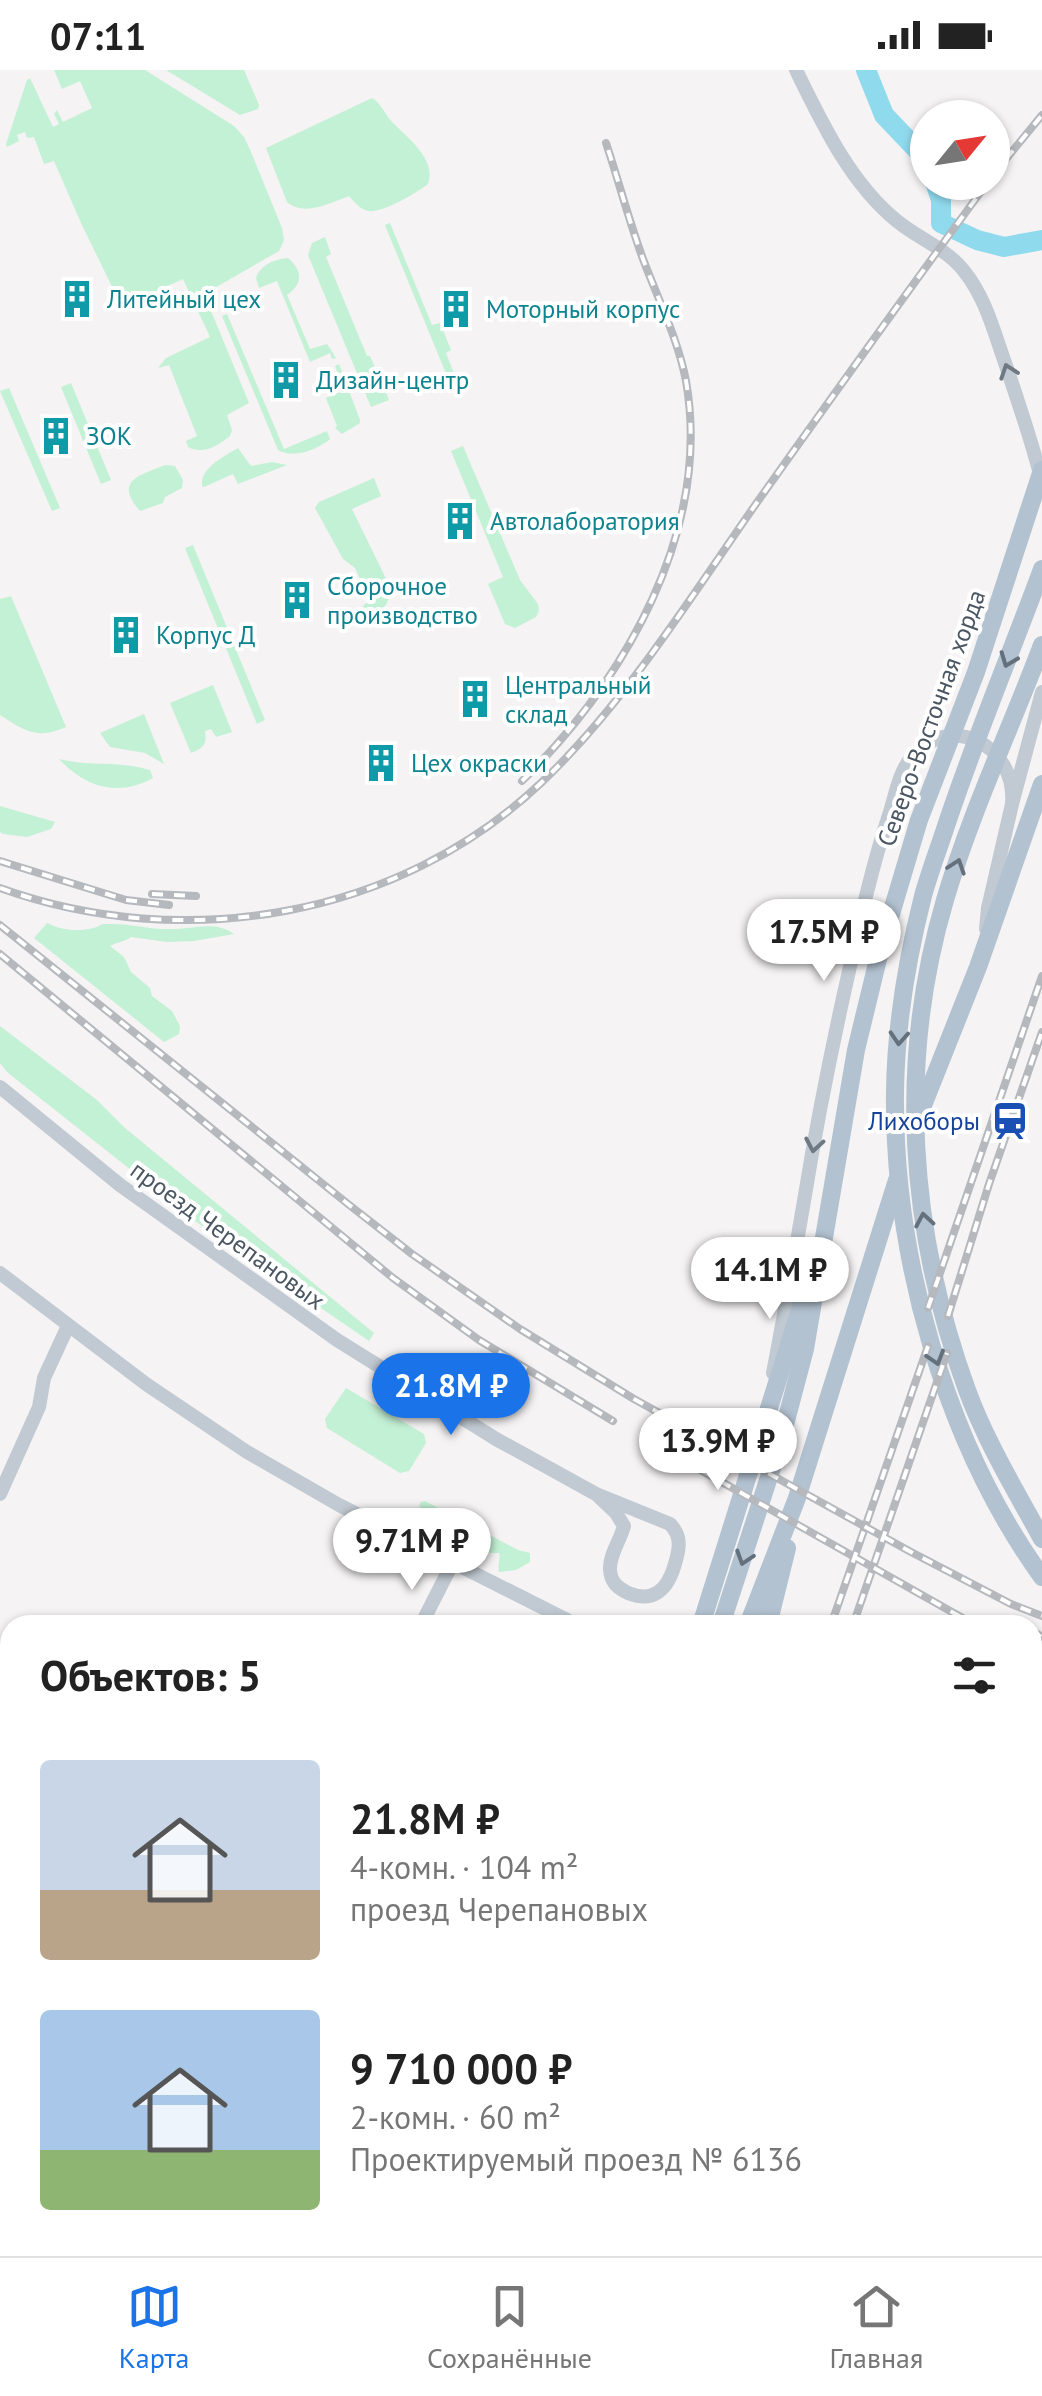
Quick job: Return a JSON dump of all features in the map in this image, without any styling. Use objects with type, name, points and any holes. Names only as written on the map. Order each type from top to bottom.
[{"type":"main road","name":"Северо-Восточная хорда","points":[[724,1615],[800,1367],[856,1050],[880,951],[919,820],[976,672],[1042,470]]},
{"type":"main road","name":"Северо-Восточная хорда","points":[[1042,569],[958,790],[923,896],[902,1001],[895,1091],[900,1186],[918,1298],[948,1398],[985,1480],[1042,1577]]},
{"type":"main road","points":[[1042,645],[979,798],[944,901],[922,998],[914,1086],[917,1181],[937,1294],[968,1392],[1004,1470],[1042,1538]]},
{"type":"main road","points":[[752,1615],[797,1498],[924,1100],[986,946],[1042,784]]},
{"type":"main road","points":[[704,1615],[828,1222]]},
{"type":"main road","points":[[770,1615],[797,1498]]},
{"type":"street","points":[[796,70],[821,121],[877,202],[899,223],[961,266],[978,290],[1030,434],[1042,482]]},
{"type":"street","points":[[986,946],[988,908],[1042,692]]},
{"type":"street","points":[[760,1438],[836,1027],[874,859],[906,764],[919,749],[936,739],[956,736],[976,740],[993,750],[1006,765],[1012,784],[1012,804]]},
{"type":"street","name":"проезд Черепановых","points":[[0,1087],[120,1185],[337,1340],[432,1401],[596,1494],[670,1524],[677,1531],[680,1550],[670,1580],[662,1590],[651,1596],[637,1596],[618,1588],[611,1578],[609,1566],[624,1526],[616,1512],[596,1494]]},
{"type":"street","points":[[0,1273],[188,1414],[256,1458],[558,1615]]},
{"type":"street","points":[[0,1494],[40,1407],[44,1378],[68,1326]]},
{"type":"street","points":[[1012,1526],[1042,1538]]},
{"type":"street","points":[[426,1615],[453,1562]]},
{"type":"green space","points":[[54,70],[145,70],[234,126],[251,152],[284,240],[279,251],[204,294],[249,403],[227,415],[230,436],[210,448],[188,447],[186,441],[197,436],[169,365],[158,368],[166,358],[210,337],[183,279],[127,304],[120,303],[54,161],[44,164],[34,137],[27,138],[25,132],[17,135],[19,141],[7,147],[30,78],[53,127],[59,124],[54,114],[57,110],[63,122],[92,108],[80,81],[62,89]]},
{"type":"green space","points":[[166,70],[244,70],[258,109],[240,115]]},
{"type":"green space","points":[[372,98],[425,158],[430,175],[428,184],[400,202],[375,211],[362,209],[349,196],[309,209],[287,202],[266,148]]},
{"type":"green space","points":[[390,223],[432,325],[440,323],[451,350],[446,353],[454,373],[447,376],[385,225]]},
{"type":"green space","points":[[325,237],[331,254],[326,257],[389,400],[371,407],[308,255],[312,243]]},
{"type":"green space","points":[[288,258],[299,277],[287,295],[310,349],[327,344],[336,358],[332,359],[330,353],[310,362],[277,281],[259,288],[256,278],[264,266]]},
{"type":"green space","points":[[227,314],[284,449],[327,431],[330,439],[305,452],[291,454],[278,450],[222,316]]},
{"type":"green space","points":[[339,364],[360,420],[342,434],[335,428],[326,398],[345,390],[335,366]]},
{"type":"green space","points":[[71,383],[111,480],[101,484],[61,387]]},
{"type":"green space","points":[[9,388],[60,508],[52,511],[0,391]]},
{"type":"green space","points":[[463,446],[520,580],[538,604],[536,617],[515,628],[505,624],[488,584],[503,577],[451,451]]},
{"type":"green space","points":[[238,448],[251,466],[272,462],[287,465],[238,484],[233,474],[202,486],[209,468]]},
{"type":"green space","points":[[165,465],[175,466],[183,480],[182,488],[165,497],[163,503],[140,511],[129,486],[138,476]]},
{"type":"green space","points":[[374,478],[381,496],[352,509],[392,591],[386,605],[373,617],[366,616],[362,607],[369,600],[355,568],[343,559],[315,508],[319,502]]},
{"type":"green space","points":[[193,545],[265,720],[257,724],[185,548]]},
{"type":"green space","points":[[11,596],[66,727],[47,733],[31,732],[0,715],[0,599]]},
{"type":"green space","points":[[213,685],[232,732],[216,737],[211,729],[205,731],[204,745],[191,753],[170,703]]},
{"type":"green space","points":[[144,714],[164,764],[145,753],[110,747],[100,733]]},
{"type":"green space","points":[[59,759],[138,767],[150,770],[153,778],[127,787],[103,786],[80,777]]},
{"type":"green space","points":[[0,806],[55,822],[51,829],[27,837],[3,834]]},
{"type":"green space","points":[[47,923],[75,930],[105,924],[164,929],[212,926],[234,934],[167,942],[131,937],[110,946],[124,957],[131,972],[150,988],[152,996],[172,1011],[180,1026],[179,1034],[164,1042],[34,938]]},
{"type":"green space","points":[[0,1026],[97,1100],[125,1128],[374,1333],[369,1341],[203,1227],[7,1072],[0,1063]]},
{"type":"green space","points":[[346,1388],[424,1434],[426,1443],[409,1471],[400,1473],[327,1428],[325,1419]]},
{"type":"green space","points":[[425,1501],[530,1553],[530,1562],[516,1570],[499,1572],[499,1553],[484,1551],[472,1535],[423,1510],[419,1506]]},
{"type":"waterway","points":[[866,70],[884,115],[910,142]]},
{"type":"waterway","points":[[941,200],[941,223],[977,240],[1004,247],[1042,240]]},
{"type":"railway","points":[[1010,154],[1042,115]]},
{"type":"railway","points":[[522,781],[595,697],[626,649],[673,546],[686,492],[691,437],[686,381],[606,143]]},
{"type":"railway","points":[[0,888],[70,908],[142,918],[215,919],[286,911],[356,893],[423,865],[485,828],[542,782],[630,683],[975,200]]},
{"type":"railway","points":[[0,861],[126,900],[169,905]]},
{"type":"railway","points":[[152,894],[196,896]]},
{"type":"railway","points":[[0,925],[412,1254],[520,1329],[634,1399],[911,1552],[1039,1615]]},
{"type":"railway","points":[[0,954],[393,1278],[479,1340],[613,1421]]},
{"type":"railway","points":[[928,1308],[1042,976]]},
{"type":"railway","points":[[948,1316],[1042,1032]]},
{"type":"railway","points":[[834,1615],[928,1346]]},
{"type":"railway","points":[[856,1615],[947,1353]]},
{"type":"railway","points":[[644,1438],[957,1615]]},
{"type":"place","name":"Литейный цех","points":[[77,299]]},
{"type":"place","name":"Моторный корпус","points":[[456,309]]},
{"type":"place","name":"Дизайн-центр","points":[[286,380]]},
{"type":"place","name":"ЗОК","points":[[56,436]]},
{"type":"place","name":"Автолаборатория","points":[[460,521]]},
{"type":"place","name":"Сборочное производство","points":[[297,600]]},
{"type":"place","name":"Корпус Д","points":[[126,635]]},
{"type":"place","name":"Центральный склад","points":[[475,699]]},
{"type":"place","name":"Цех окраски","points":[[381,763]]},
{"type":"place","name":"Лихоборы","points":[[1010,1121]]}]
